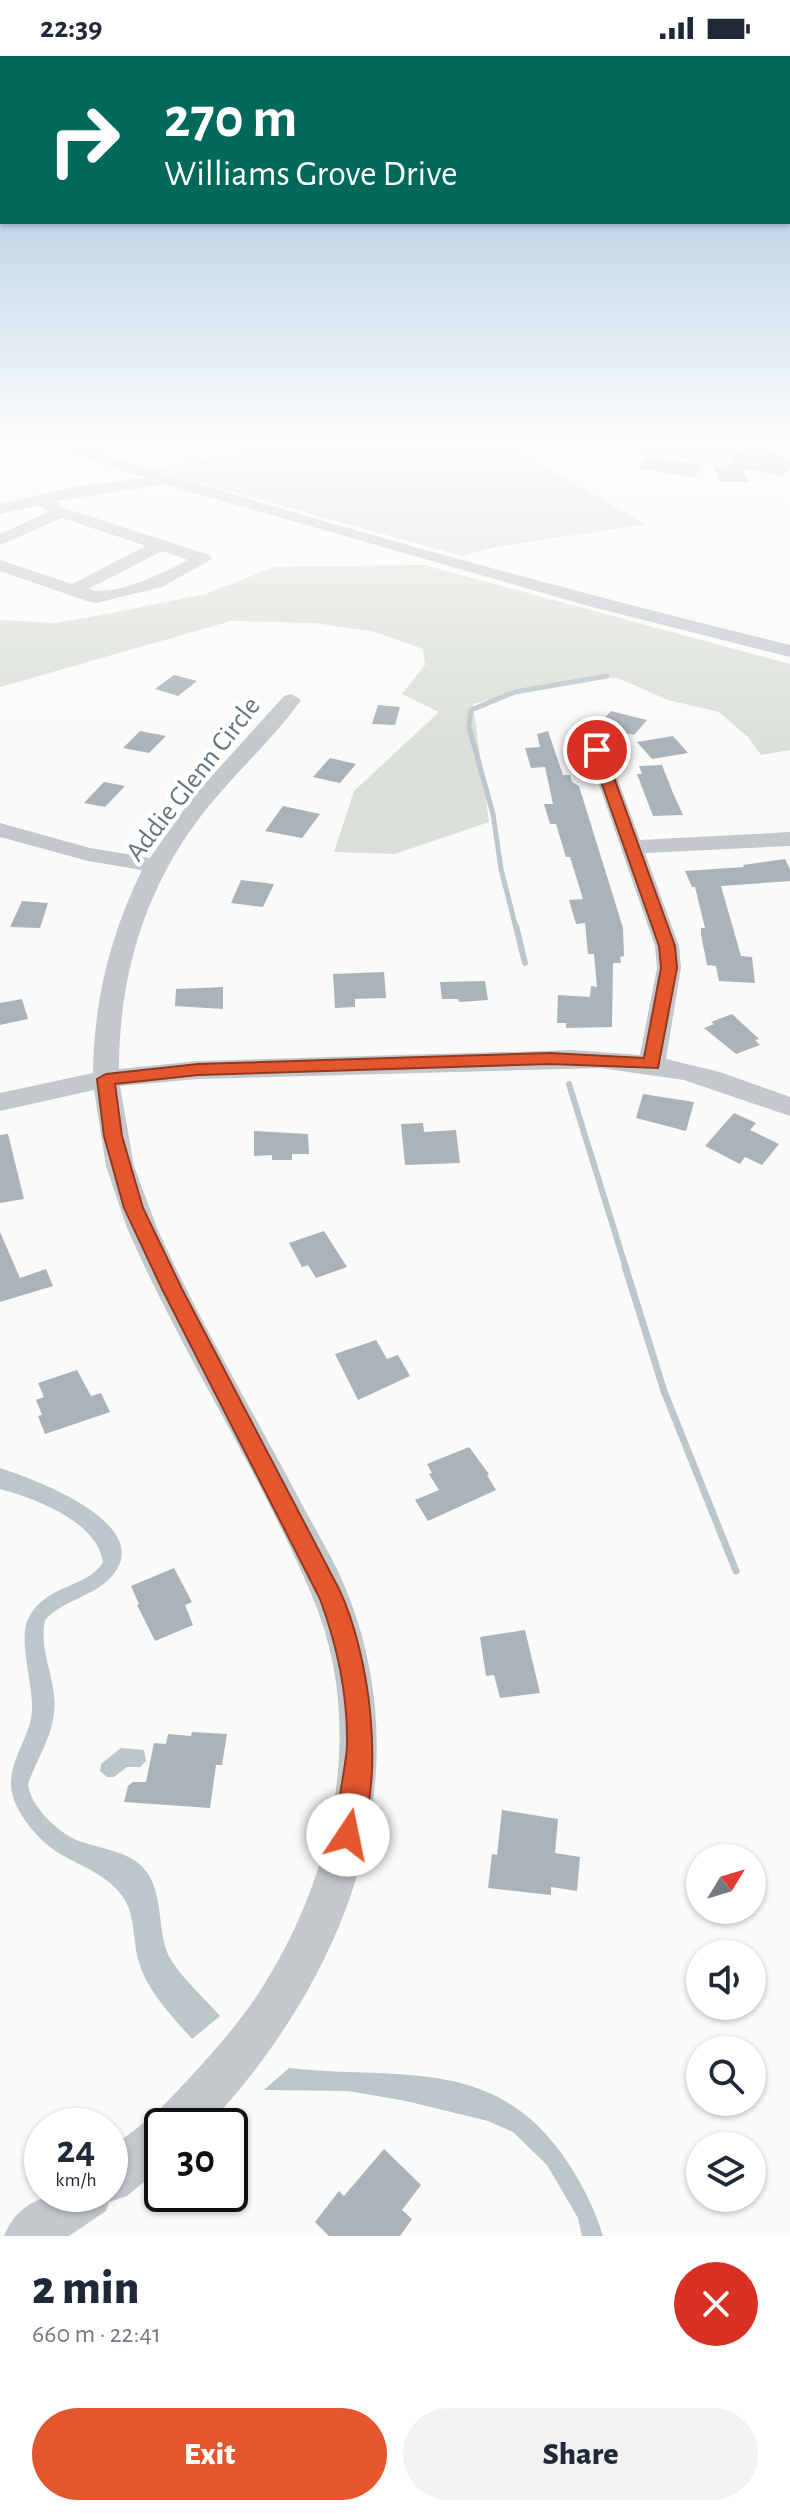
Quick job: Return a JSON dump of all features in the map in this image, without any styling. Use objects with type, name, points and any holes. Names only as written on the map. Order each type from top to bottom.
[{"type":"street","points":[[0,565],[96,598],[156,583],[203,559],[158,544]]},
{"type":"street","points":[[387,544],[598,603],[790,651]]},
{"type":"street","points":[[73,590],[161,545]]},
{"type":"street","name":"Addie Glenn Circle","points":[[194,2108],[250,2043],[290,1983],[314,1938],[340,1865],[351,1820],[360,1763],[359,1722],[348,1645],[331,1597],[172,1289],[134,1208],[113,1136],[106,1079],[106,1016],[112,977],[129,922],[156,866],[195,813],[291,700]]},
{"type":"street","points":[[597,750],[668,956],[652,1064]]},
{"type":"street","points":[[0,830],[88,854],[156,866]]},
{"type":"street","points":[[631,847],[790,839]]},
{"type":"street","points":[[0,1102],[106,1079],[198,1070],[590,1058],[652,1064],[726,1082],[790,1107]]},
{"type":"street","points":[[128,2164],[144,2152]]},
{"type":"street","points":[[28,2236],[63,2212]]},
{"type":"shaded area","points":[[418,544],[516,544],[495,547],[462,556]]},
{"type":"shaded area","points":[[424,565],[790,664],[790,750],[761,755],[748,737],[719,712],[668,700],[618,678],[587,677],[473,704],[489,822],[395,854],[334,852],[354,791],[439,712],[402,694],[425,665],[423,649],[375,632],[315,623],[231,621],[0,687],[0,620],[56,623],[112,613],[206,594],[274,567]]},
{"type":"shaded area","points":[[0,1468],[38,1482],[86,1507],[105,1522],[118,1539],[122,1557],[112,1576],[97,1589],[61,1607],[45,1620],[44,1644],[53,1689],[54,1713],[47,1740],[28,1784],[39,1810],[62,1832],[79,1841],[124,1855],[147,1872],[157,1896],[163,1936],[171,1960],[220,2016],[192,2039],[160,2002],[147,1981],[138,1959],[131,1914],[125,1900],[105,1879],[45,1842],[21,1815],[12,1794],[12,1774],[29,1727],[32,1709],[25,1650],[28,1619],[45,1599],[87,1577],[103,1562],[98,1547],[77,1523],[46,1505],[0,1489]]},
{"type":"shaded area","points":[[121,1748],[144,1750],[146,1761],[140,1767],[127,1767],[114,1777],[107,1777],[100,1771],[101,1764]]},
{"type":"shaded area","points":[[289,2068],[439,2078],[472,2086],[504,2100],[534,2122],[562,2154],[586,2194],[603,2236],[582,2236],[578,2218],[547,2165],[513,2132],[488,2121],[348,2091],[264,2090]]},
{"type":"building","points":[[174,675],[197,681],[178,696],[155,689]]},
{"type":"building","points":[[378,705],[400,707],[395,725],[372,724]]},
{"type":"building","points":[[611,711],[647,720],[634,735],[597,726]]},
{"type":"building","points":[[140,731],[166,736],[149,753],[123,748]]},
{"type":"building","points":[[548,731],[563,775],[570,775],[572,782],[579,786],[623,928],[624,956],[620,957],[621,963],[613,963],[612,1027],[566,1028],[566,1023],[557,1023],[558,995],[590,997],[591,986],[597,987],[594,954],[588,954],[585,923],[576,924],[569,900],[583,899],[570,857],[566,857],[556,824],[550,824],[544,804],[553,804],[545,767],[531,768],[525,748],[540,747],[537,734]]},
{"type":"building","points":[[673,736],[688,753],[652,759],[637,742]]},
{"type":"building","points":[[330,758],[356,764],[340,783],[313,777]]},
{"type":"building","points":[[662,765],[683,815],[653,816],[637,774],[642,774],[639,766]]},
{"type":"building","points":[[104,782],[125,786],[105,807],[84,803]]},
{"type":"building","points":[[283,806],[320,814],[302,838],[265,831]]},
{"type":"building","points":[[785,859],[790,869],[790,881],[721,886],[741,956],[752,957],[755,983],[719,981],[716,966],[707,965],[701,934],[701,928],[705,928],[695,887],[692,887],[685,871],[744,867]]},
{"type":"building","points":[[241,880],[274,884],[263,907],[231,903]]},
{"type":"building","points":[[22,901],[48,903],[40,928],[10,927]]},
{"type":"building","points":[[384,972],[386,998],[355,999],[355,1007],[335,1008],[333,974]]},
{"type":"building","points":[[485,981],[488,1000],[459,1002],[458,999],[442,999],[440,982]]},
{"type":"building","points":[[223,987],[223,1009],[175,1006],[176,989]]},
{"type":"building","points":[[22,999],[28,1019],[0,1025],[0,1003]]},
{"type":"building","points":[[732,1014],[759,1039],[755,1040],[760,1045],[736,1054],[704,1028]]},
{"type":"building","points":[[643,1094],[694,1102],[686,1131],[636,1118]]},
{"type":"building","points":[[734,1113],[756,1123],[750,1130],[779,1144],[762,1165],[745,1157],[740,1164],[705,1146]]},
{"type":"building","points":[[423,1123],[424,1132],[456,1130],[460,1163],[405,1165],[401,1124]]},
{"type":"building","points":[[254,1131],[308,1134],[309,1154],[292,1154],[292,1160],[272,1160],[272,1155],[254,1156]]},
{"type":"building","points":[[8,1134],[24,1199],[0,1203],[0,1135]]},
{"type":"building","points":[[324,1231],[347,1267],[316,1278],[308,1265],[302,1267],[289,1243]]},
{"type":"building","points":[[0,1232],[20,1278],[46,1269],[53,1286],[0,1302]]},
{"type":"building","points":[[376,1340],[387,1359],[398,1355],[410,1376],[358,1400],[335,1354]]},
{"type":"building","points":[[77,1370],[91,1396],[101,1393],[110,1412],[45,1434],[38,1416],[42,1415],[36,1400],[44,1397],[38,1383]]},
{"type":"building","points":[[469,1447],[489,1474],[496,1490],[428,1521],[415,1500],[439,1490],[427,1464]]},
{"type":"building","points":[[174,1568],[192,1602],[185,1605],[193,1625],[155,1641],[131,1586]]},
{"type":"building","points":[[525,1630],[540,1693],[500,1698],[494,1675],[486,1676],[480,1637]]},
{"type":"building","points":[[192,1732],[227,1734],[222,1765],[216,1765],[210,1808],[124,1802],[128,1786],[133,1782],[146,1782],[154,1743],[166,1744],[168,1734],[191,1736]]},
{"type":"building","points":[[502,1810],[558,1819],[555,1853],[580,1857],[577,1891],[551,1887],[551,1895],[488,1888],[492,1854],[497,1855]]},
{"type":"building","points":[[384,2149],[421,2185],[402,2210],[412,2219],[400,2236],[329,2236],[315,2222],[339,2191],[344,2196]]},
{"type":"waterway","points":[[516,928],[501,869],[493,814],[469,727],[471,710],[515,692],[607,676]]},
{"type":"waterway","points":[[516,926],[525,963]]},
{"type":"waterway","points":[[569,1084],[626,1268]]},
{"type":"waterway","points":[[625,1266],[664,1391],[736,1571]]},
{"type":"route","points":[[348,1835],[358,1781],[360,1743],[352,1669],[343,1627],[331,1597],[172,1289],[134,1208],[113,1136],[106,1079],[198,1070],[550,1058],[611,1059],[652,1064],[669,968],[667,946],[597,750]]}]
